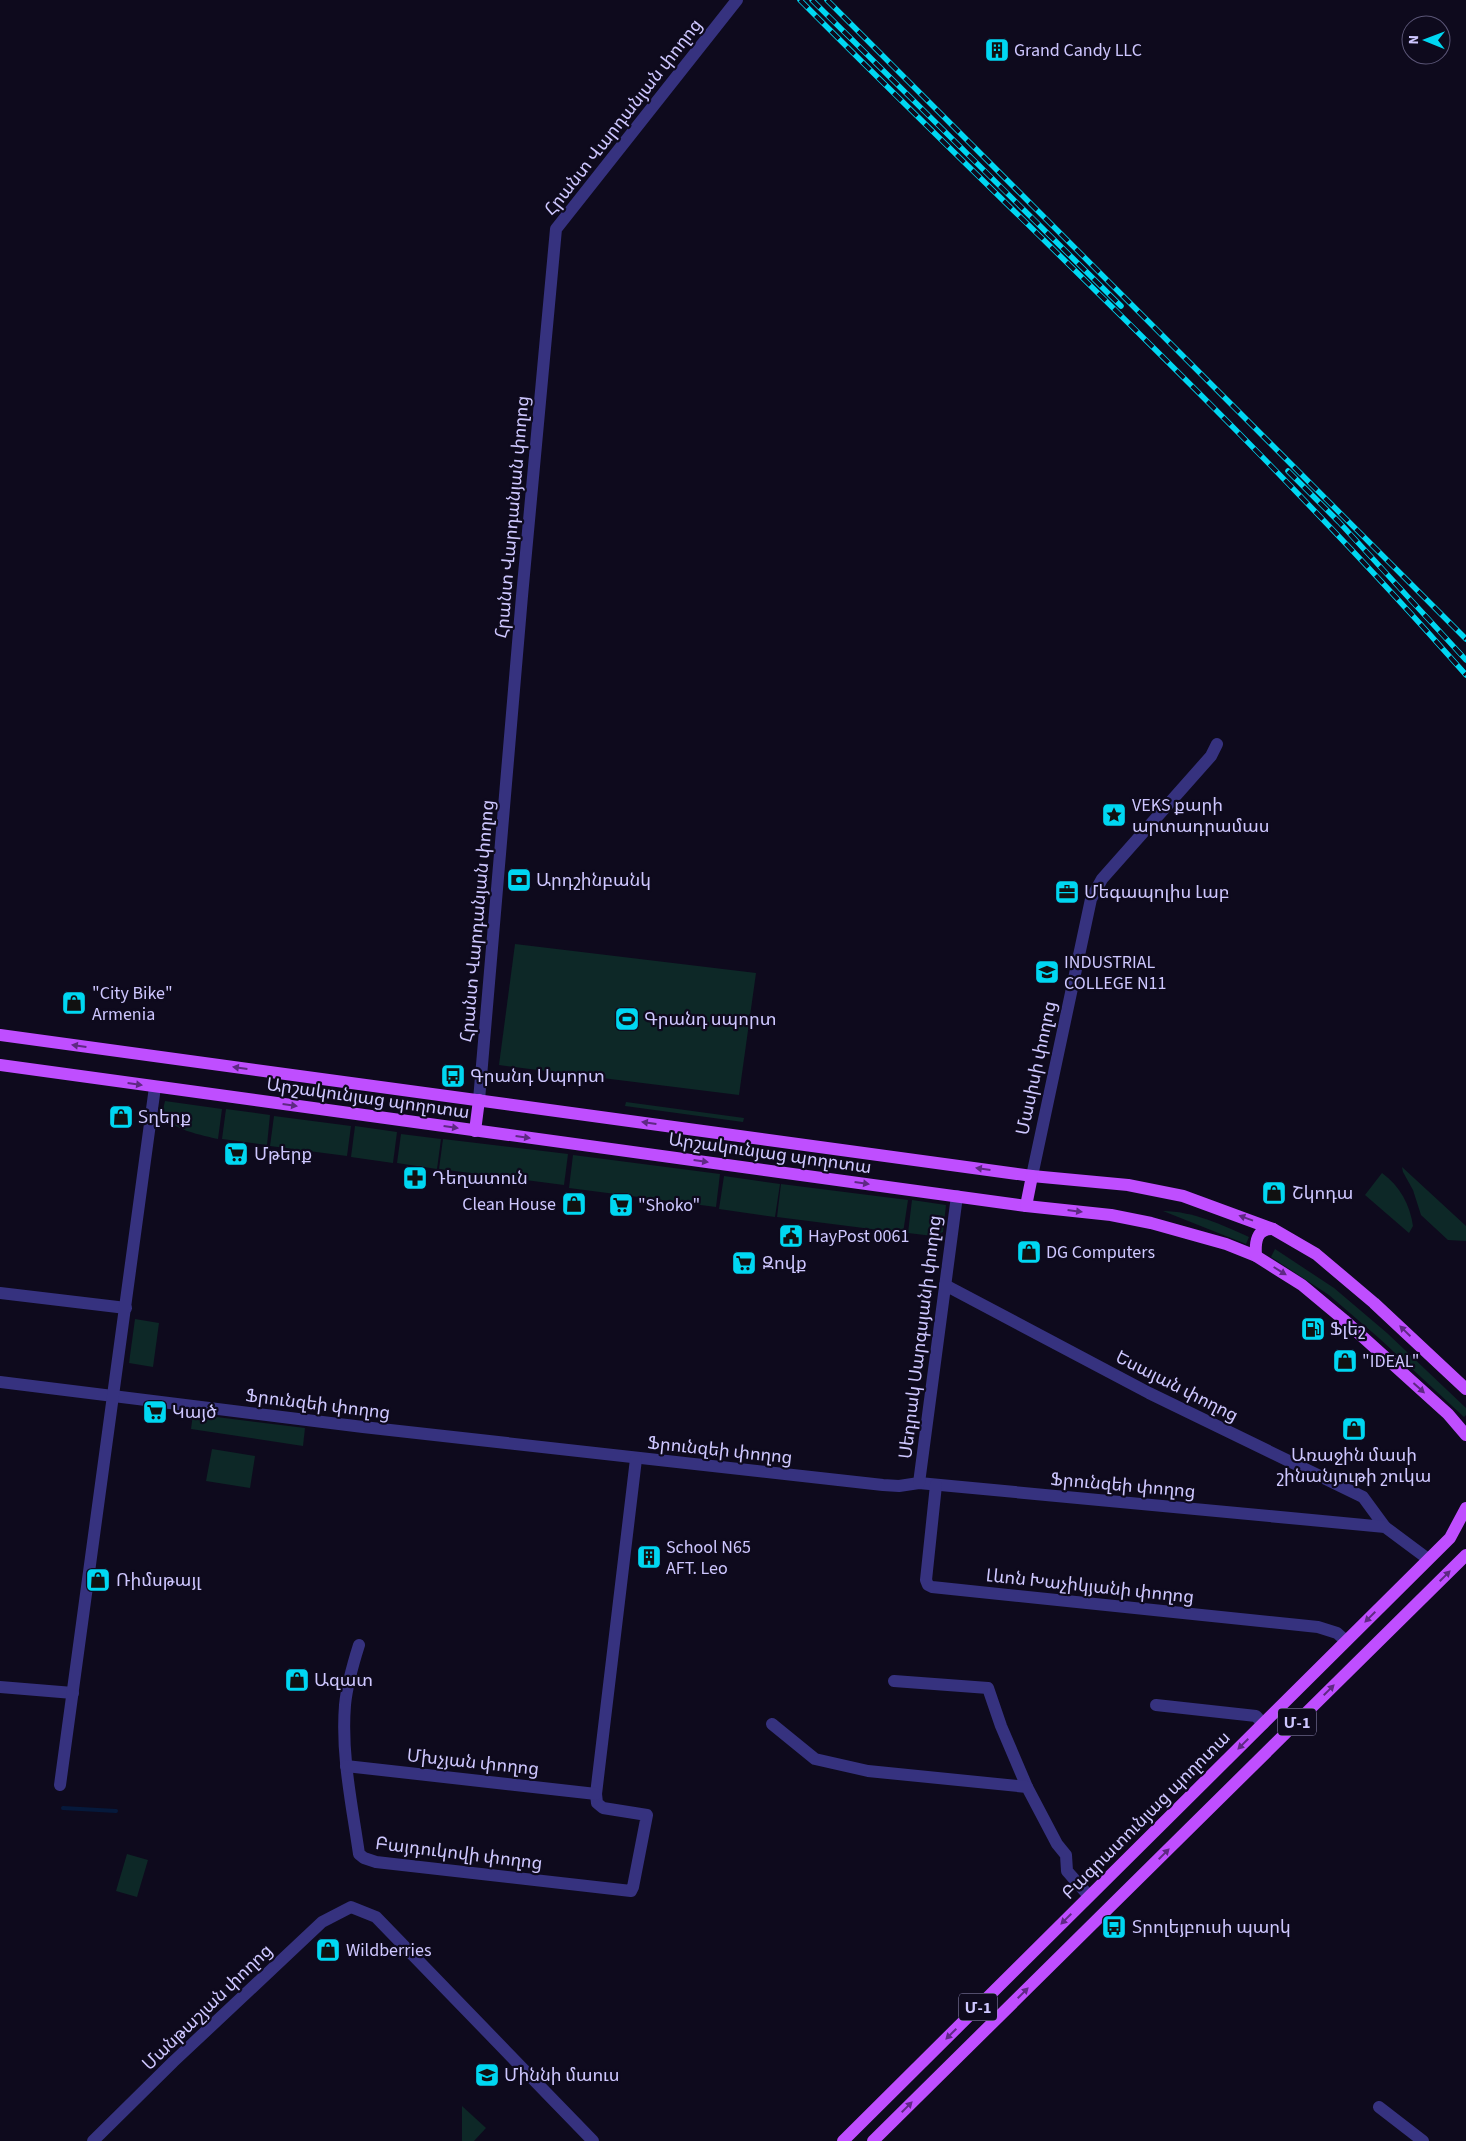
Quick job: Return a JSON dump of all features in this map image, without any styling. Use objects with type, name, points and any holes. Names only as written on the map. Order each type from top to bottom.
[{"type":"main road","name":"Արշակունյաց պողոտա","points":[[0,1036],[1032,1176],[1128,1185],[1183,1196],[1273,1229],[1316,1254],[1374,1303],[1466,1389]]},
{"type":"main road","name":"Արշակունյաց պողոտա","points":[[0,1065],[1026,1206],[1111,1215],[1151,1223],[1226,1244],[1256,1256],[1302,1285],[1344,1320],[1448,1414],[1466,1435]]},
{"type":"main road","points":[[475,1131],[479,1100]]},
{"type":"main road","points":[[1026,1206],[1032,1176]]},
{"type":"main road","points":[[1256,1256],[1256,1240],[1258,1235],[1267,1228],[1273,1229]]},
{"type":"main road","name":"Բագրատունյաց պողոտա","points":[[843,2141],[1450,1538],[1466,1508]]},
{"type":"main road","name":"Մ-1","points":[[872,2141],[1466,1555]]},
{"type":"street","name":"Հրանտ Վարդանյան փողոց","points":[[479,1100],[522,596],[556,229],[737,0]]},
{"type":"street","name":"Մասիսի փողոց","points":[[1032,1176],[1091,900],[1102,879],[1211,756],[1216,744]]},
{"type":"street","points":[[60,1785],[155,1087]]},
{"type":"street","name":"Սեդրակ Սարգսյանի փողոց","points":[[919,1483],[957,1196]]},
{"type":"street","name":"Եսայան փողոց","points":[[945,1285],[1149,1393],[1363,1497],[1384,1527]]},
{"type":"street","points":[[0,1293],[126,1308]]},
{"type":"street","name":"Ֆրունզեի փողոց","points":[[0,1382],[636,1459],[883,1485],[900,1486],[919,1483],[1384,1527]]},
{"type":"street","points":[[596,1794],[636,1459]]},
{"type":"street","name":"Լևոն Խաչիկյանի փողոց","points":[[936,1485],[926,1580],[928,1585],[932,1587],[1318,1627],[1338,1633],[1346,1640]]},
{"type":"street","points":[[1384,1527],[1428,1560]]},
{"type":"street","name":"Բայդուկովի փողոց","points":[[359,1645],[349,1679],[345,1706],[346,1766],[359,1854],[364,1858],[376,1862],[627,1892],[633,1887],[647,1815],[603,1808],[597,1803],[596,1794]]},
{"type":"street","points":[[894,1681],[988,1688],[1001,1726],[1027,1787],[1066,1855],[1067,1871],[1089,1896]]},
{"type":"street","points":[[0,1687],[73,1694]]},
{"type":"street","points":[[1156,1705],[1256,1716],[1262,1724]]},
{"type":"street","points":[[772,1724],[815,1759],[868,1771],[1027,1787]]},
{"type":"street","name":"Մխչյան փողոց","points":[[346,1766],[596,1794]]},
{"type":"street","name":"Մանթաշյան փողոց","points":[[93,2141],[173,2062],[322,1922],[351,1907],[376,1917],[593,2141]]},
{"type":"street","points":[[1379,2107],[1423,2141]]},
{"type":"green space","name":"Գրանդ սպորտ","points":[[515,944],[756,973],[739,1095],[499,1065]]},
{"type":"green space","points":[[165,1101],[222,1109],[218,1139],[187,1131],[171,1123],[163,1113]]},
{"type":"green space","points":[[626,1102],[744,1118],[743,1122],[625,1106]]},
{"type":"green space","points":[[226,1109],[270,1115],[267,1145],[222,1139]]},
{"type":"green space","points":[[274,1116],[351,1126],[347,1156],[270,1146]]},
{"type":"green space","points":[[355,1126],[397,1132],[393,1163],[351,1157]]},
{"type":"green space","points":[[401,1134],[441,1139],[437,1169],[397,1163]]},
{"type":"green space","points":[[443,1139],[568,1154],[564,1185],[439,1169]]},
{"type":"green space","points":[[573,1155],[720,1174],[716,1207],[569,1188]]},
{"type":"green space","points":[[1402,1167],[1466,1226],[1466,1241],[1448,1240],[1421,1215],[1413,1190]]},
{"type":"green space","points":[[1382,1173],[1399,1190],[1407,1203],[1413,1226],[1409,1233],[1365,1195]]},
{"type":"green space","points":[[724,1176],[780,1184],[775,1217],[719,1209]]},
{"type":"green space","points":[[781,1184],[908,1200],[903,1233],[777,1217]]},
{"type":"green space","points":[[912,1200],[946,1205],[943,1232],[933,1236],[908,1233]]},
{"type":"green space","points":[[1163,1211],[1196,1216],[1249,1237],[1246,1244]]},
{"type":"green space","points":[[1275,1249],[1334,1288],[1387,1333],[1466,1408],[1466,1415],[1464,1417],[1380,1339],[1329,1295],[1271,1257]]},
{"type":"green space","points":[[135,1319],[159,1323],[153,1367],[129,1363]]},
{"type":"green space","points":[[193,1414],[305,1428],[303,1446],[191,1429]]},
{"type":"green space","points":[[212,1449],[255,1456],[250,1488],[206,1481]]},
{"type":"green space","points":[[127,1854],[148,1860],[137,1897],[116,1891]]},
{"type":"green space","points":[[462,2106],[486,2128],[474,2141],[462,2141]]},
{"type":"waterway","points":[[63,1808],[116,1811]]},
{"type":"railway","points":[[800,0],[1222,416],[1387,587],[1466,675]]},
{"type":"railway","points":[[812,0],[1121,306]]},
{"type":"railway","points":[[827,0],[1466,639]]},
{"type":"railway","points":[[1288,471],[1339,522],[1466,660]]},
{"type":"place","name":"Grand Candy LLC","points":[[997,50]]},
{"type":"place","name":"VEKS քարի արտադրամաս","points":[[1114,815]]},
{"type":"place","name":"Արդշինբանկ","points":[[519,880]]},
{"type":"place","name":"Մեգապոլիս Լաբ","points":[[1067,892]]},
{"type":"place","name":"INDUSTRIAL COLLEGE N11","points":[[1047,972]]},
{"type":"place","name":"\"City Bike\" Armenia","points":[[74,1003]]},
{"type":"place","name":"Գրանդ սպորտ","points":[[627,1019]]},
{"type":"place","name":"Գրանդ Սպորտ","points":[[453,1076]]},
{"type":"place","name":"Տղերք","points":[[121,1117]]},
{"type":"place","name":"Մթերք","points":[[236,1154]]},
{"type":"place","name":"Դեղատուն","points":[[415,1178]]},
{"type":"place","name":"Շկոդա","points":[[1274,1193]]},
{"type":"place","name":"Clean House","points":[[574,1204]]},
{"type":"place","name":"\"Shoko\"","points":[[621,1205]]},
{"type":"place","name":"HayPost 0061","points":[[791,1236]]},
{"type":"place","name":"DG Computers","points":[[1029,1252]]},
{"type":"place","name":"Զովք","points":[[744,1263]]},
{"type":"place","name":"Ֆլեշ","points":[[1313,1329]]},
{"type":"place","name":"\"IDEAL\"","points":[[1345,1361]]},
{"type":"place","name":"Կայծ","points":[[155,1412]]},
{"type":"place","name":"Առաջին մասի շինանյութի շուկա","points":[[1354,1429]]},
{"type":"place","name":"School N65 AFT. Leo","points":[[649,1557]]},
{"type":"place","name":"Ռիմսթայլ","points":[[98,1580]]},
{"type":"place","name":"Ազատ","points":[[297,1680]]},
{"type":"place","name":"Տրոլեյբուսի պարկ","points":[[1114,1927]]},
{"type":"place","name":"Wildberries","points":[[328,1950]]},
{"type":"place","name":"Միննի մաուս","points":[[487,2075]]}]
